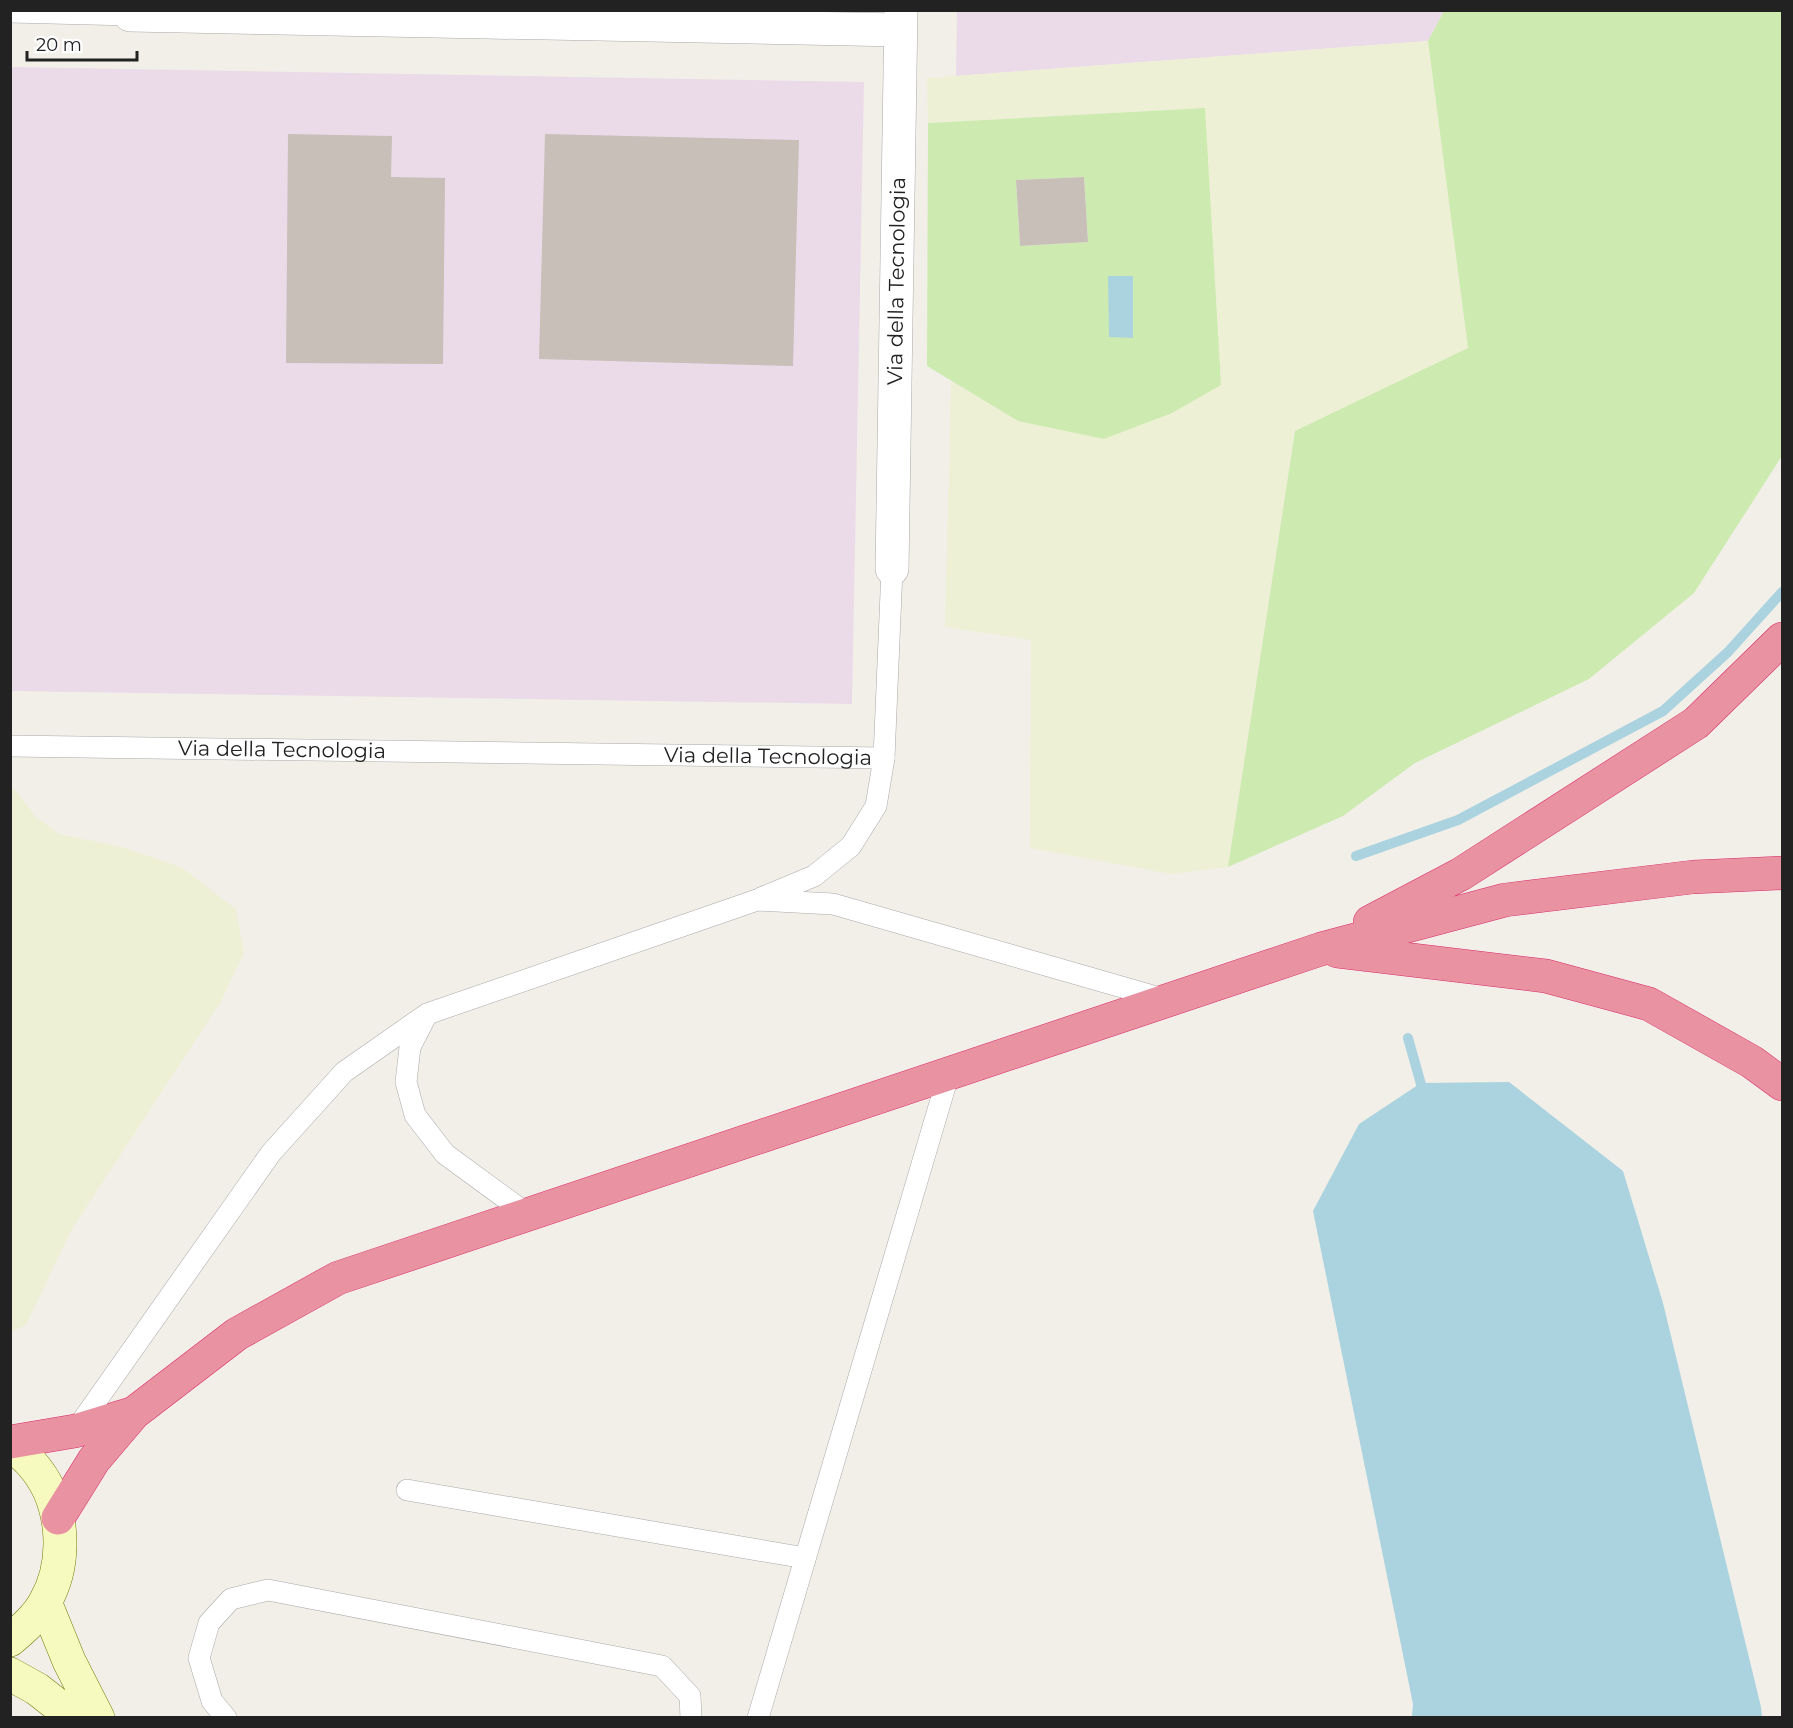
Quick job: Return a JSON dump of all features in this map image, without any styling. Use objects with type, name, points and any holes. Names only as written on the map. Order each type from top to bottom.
[{"type":"highway","points":[[1321,949],[1461,874],[1696,723],[1782,639]]},
{"type":"highway","points":[[58,1518],[94,1460],[134,1413],[237,1334],[338,1278],[1321,949],[1505,900],[1693,877],[1782,873]]},
{"type":"highway","points":[[1321,949],[1546,976],[1649,1004],[1752,1062],[1782,1084]]},
{"type":"highway","points":[[10,1443],[75,1431],[134,1413]]},
{"type":"main road","points":[[10,1443],[32,1463],[48,1489],[58,1518],[61,1547],[56,1576],[45,1602],[28,1625],[10,1640]]},
{"type":"main road","points":[[45,1602],[69,1661],[98,1718]]},
{"type":"main road","points":[[10,1674],[37,1689],[74,1718]]},
{"type":"street","points":[[130,15],[900,20]]},
{"type":"street","name":"Via della Tecnologia","points":[[892,569],[900,20]]},
{"type":"lane","points":[[10,12],[130,15]]},
{"type":"lane","name":"Via della Tecnologia","points":[[10,746],[884,758],[892,569]]},
{"type":"lane","points":[[75,1431],[271,1153],[344,1072],[427,1014],[757,900],[814,876],[851,846],[876,806],[884,758]]},
{"type":"lane","points":[[757,900],[833,904],[1167,1000]]},
{"type":"lane","points":[[427,1014],[410,1047],[406,1082],[415,1115],[445,1154],[527,1214]]},
{"type":"lane","points":[[758,1718],[949,1073]]},
{"type":"lane","points":[[407,1490],[805,1558]]},
{"type":"lane","points":[[226,1718],[212,1701],[200,1658],[209,1623],[231,1599],[268,1590],[662,1666],[690,1696],[691,1718]]},
{"type":"shaded area","points":[[957,11],[1444,11],[1428,41],[956,76]]},
{"type":"shaded area","points":[[11,67],[864,82],[852,704],[11,691]]},
{"type":"green space","points":[[1444,11],[1782,11],[1782,456],[1694,593],[1589,679],[1415,763],[1343,816],[1228,867],[1295,431],[1468,348],[1428,41]]},
{"type":"green space","points":[[1428,41],[1468,348],[1295,432],[1228,867],[1171,874],[1030,848],[1031,640],[945,627],[951,381],[1018,421],[1205,108],[928,123],[927,78]]},
{"type":"green space","points":[[1205,108],[1221,385],[1172,413],[1104,439],[1018,421],[927,366],[928,123]],"holes":[[[1084,177],[1088,242],[1020,246],[1016,180]]]},
{"type":"green space","points":[[10,787],[17,792],[35,816],[59,834],[122,847],[181,867],[236,909],[244,953],[220,1003],[72,1229],[26,1325],[11,1332]]},
{"type":"water","points":[[1108,276],[1133,276],[1133,338],[1109,337]]},
{"type":"water","points":[[1509,1082],[1623,1171],[1663,1303],[1762,1717],[1412,1717],[1413,1704],[1313,1211],[1359,1124],[1421,1083]]},
{"type":"building","points":[[288,134],[392,136],[391,177],[445,178],[443,364],[286,363]]},
{"type":"building","points":[[545,134],[799,140],[793,366],[539,359]]},
{"type":"building","points":[[1084,177],[1088,242],[1020,246],[1016,180]]},
{"type":"waterway","points":[[1356,856],[1458,820],[1663,711],[1728,652],[1782,592]]},
{"type":"waterway","points":[[1408,1038],[1424,1095]]}]
